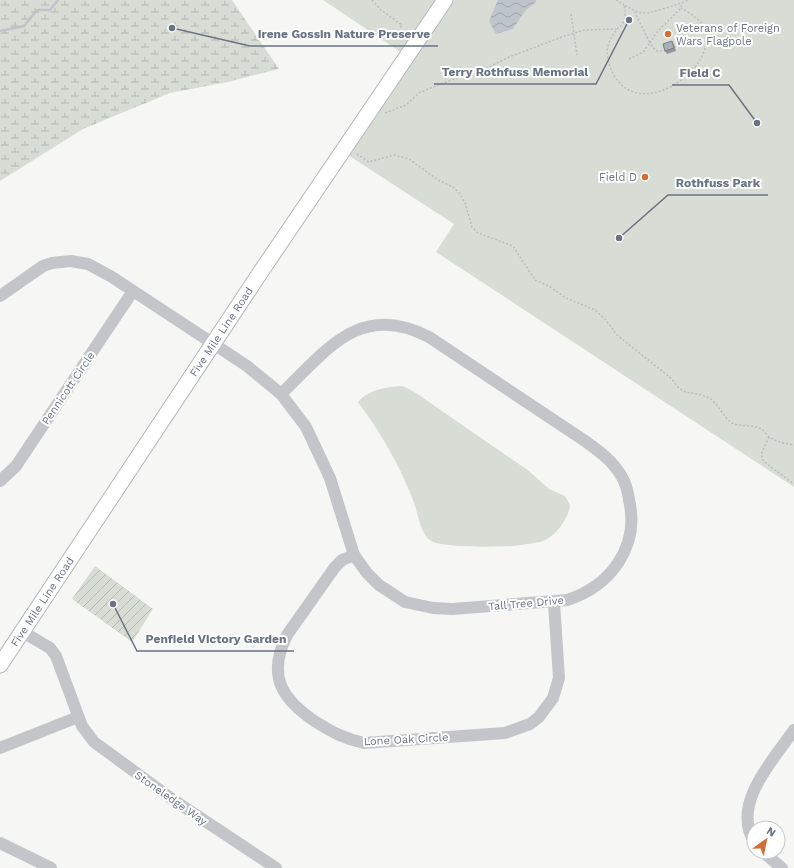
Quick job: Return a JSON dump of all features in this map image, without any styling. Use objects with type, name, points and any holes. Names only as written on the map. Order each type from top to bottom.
[{"type":"main road","name":"Five Mile Line Road","points":[[0,665],[213,344],[445,0]]},
{"type":"street","points":[[0,296],[43,266],[52,263],[71,261],[96,267],[213,344]]},
{"type":"street","name":"Pennicott Circle","points":[[0,481],[16,466],[133,291]]},
{"type":"street","name":"Tall Tree Drive","points":[[213,344],[247,366],[281,394],[306,427],[323,461],[354,555],[379,586],[395,596],[418,606],[452,609],[554,603],[581,596],[606,579],[625,552],[631,535],[630,504],[622,477],[600,451],[429,337],[413,329],[400,325],[387,324],[363,327],[339,338],[281,394]]},
{"type":"street","name":"Lone Oak Circle","points":[[354,555],[335,567],[287,635],[281,646],[278,668],[283,691],[289,701],[307,716],[336,734],[351,740],[364,743],[505,734],[530,724],[547,708],[556,689],[559,678],[554,603]]},
{"type":"street","name":"Stoneledge Way","points":[[23,632],[50,648],[56,656],[78,717],[88,735],[108,753],[172,799],[276,868]]},
{"type":"street","points":[[0,748],[78,717]]},
{"type":"street","points":[[747,820],[747,811],[750,798],[757,784],[794,730]]},
{"type":"street","points":[[0,843],[52,868]]},
{"type":"street","points":[[772,860],[782,868]]},
{"type":"path","points":[[372,0],[381,10],[402,25],[400,28]]},
{"type":"path","points":[[616,0],[634,11],[643,14],[688,0]]},
{"type":"path","points":[[630,59],[643,52],[657,32],[681,8],[682,3]]},
{"type":"path","points":[[624,5],[624,23],[617,29],[606,49],[606,55],[616,79],[630,91],[639,94],[659,92],[675,84],[691,72],[704,52],[705,29],[700,21],[681,8]]},
{"type":"path","points":[[634,11],[650,43],[656,51],[666,51]]},
{"type":"path","points":[[571,14],[576,55]]},
{"type":"path","points":[[385,113],[406,105],[419,93],[467,74],[479,72],[509,57],[584,30],[617,29]]},
{"type":"path","points":[[357,154],[369,162],[394,154],[409,159],[438,180],[453,187],[460,194],[465,203],[472,227],[478,233],[513,246],[535,280],[549,286],[566,298],[595,310],[605,319],[617,336],[672,379],[685,393],[698,394],[710,399],[718,410],[731,422],[737,425],[749,424],[761,428],[769,437],[782,443],[794,445]]},
{"type":"path","points":[[769,437],[762,452],[762,459],[794,484]]},
{"type":"green space","points":[[0,0],[232,0],[279,69],[228,82],[170,93],[83,129],[0,181]]},
{"type":"green space","points":[[323,0],[438,0],[402,53]]},
{"type":"green space","points":[[453,0],[794,0],[794,487],[436,252],[454,224],[348,155]]},
{"type":"green space","points":[[403,386],[416,393],[529,471],[549,489],[565,496],[570,505],[569,510],[565,520],[558,530],[549,538],[541,542],[508,546],[462,546],[448,545],[431,541],[421,527],[415,505],[396,461],[382,437],[358,402],[373,391]]},
{"type":"green space","points":[[95,566],[153,609],[132,642],[72,599]]},
{"type":"water","points":[[498,0],[536,0],[536,2],[525,11],[513,29],[496,34],[489,21]]},
{"type":"building","points":[[672,41],[674,48],[665,51],[663,44]]},
{"type":"waterway","points":[[0,31],[24,26],[37,10],[50,10],[58,0]]},
{"type":"place","name":"Terry Rothfuss Memorial","points":[[629,20]]},
{"type":"place","name":"Irene Gossin Nature Preserve","points":[[172,28]]},
{"type":"place","name":"Veterans of Foreign Wars Flagpole","points":[[668,34]]},
{"type":"place","name":"Field C","points":[[757,123]]},
{"type":"place","name":"Field D","points":[[645,177]]},
{"type":"place","name":"Rothfuss Park","points":[[619,238]]},
{"type":"place","name":"Penfield Victory Garden","points":[[113,604]]}]
